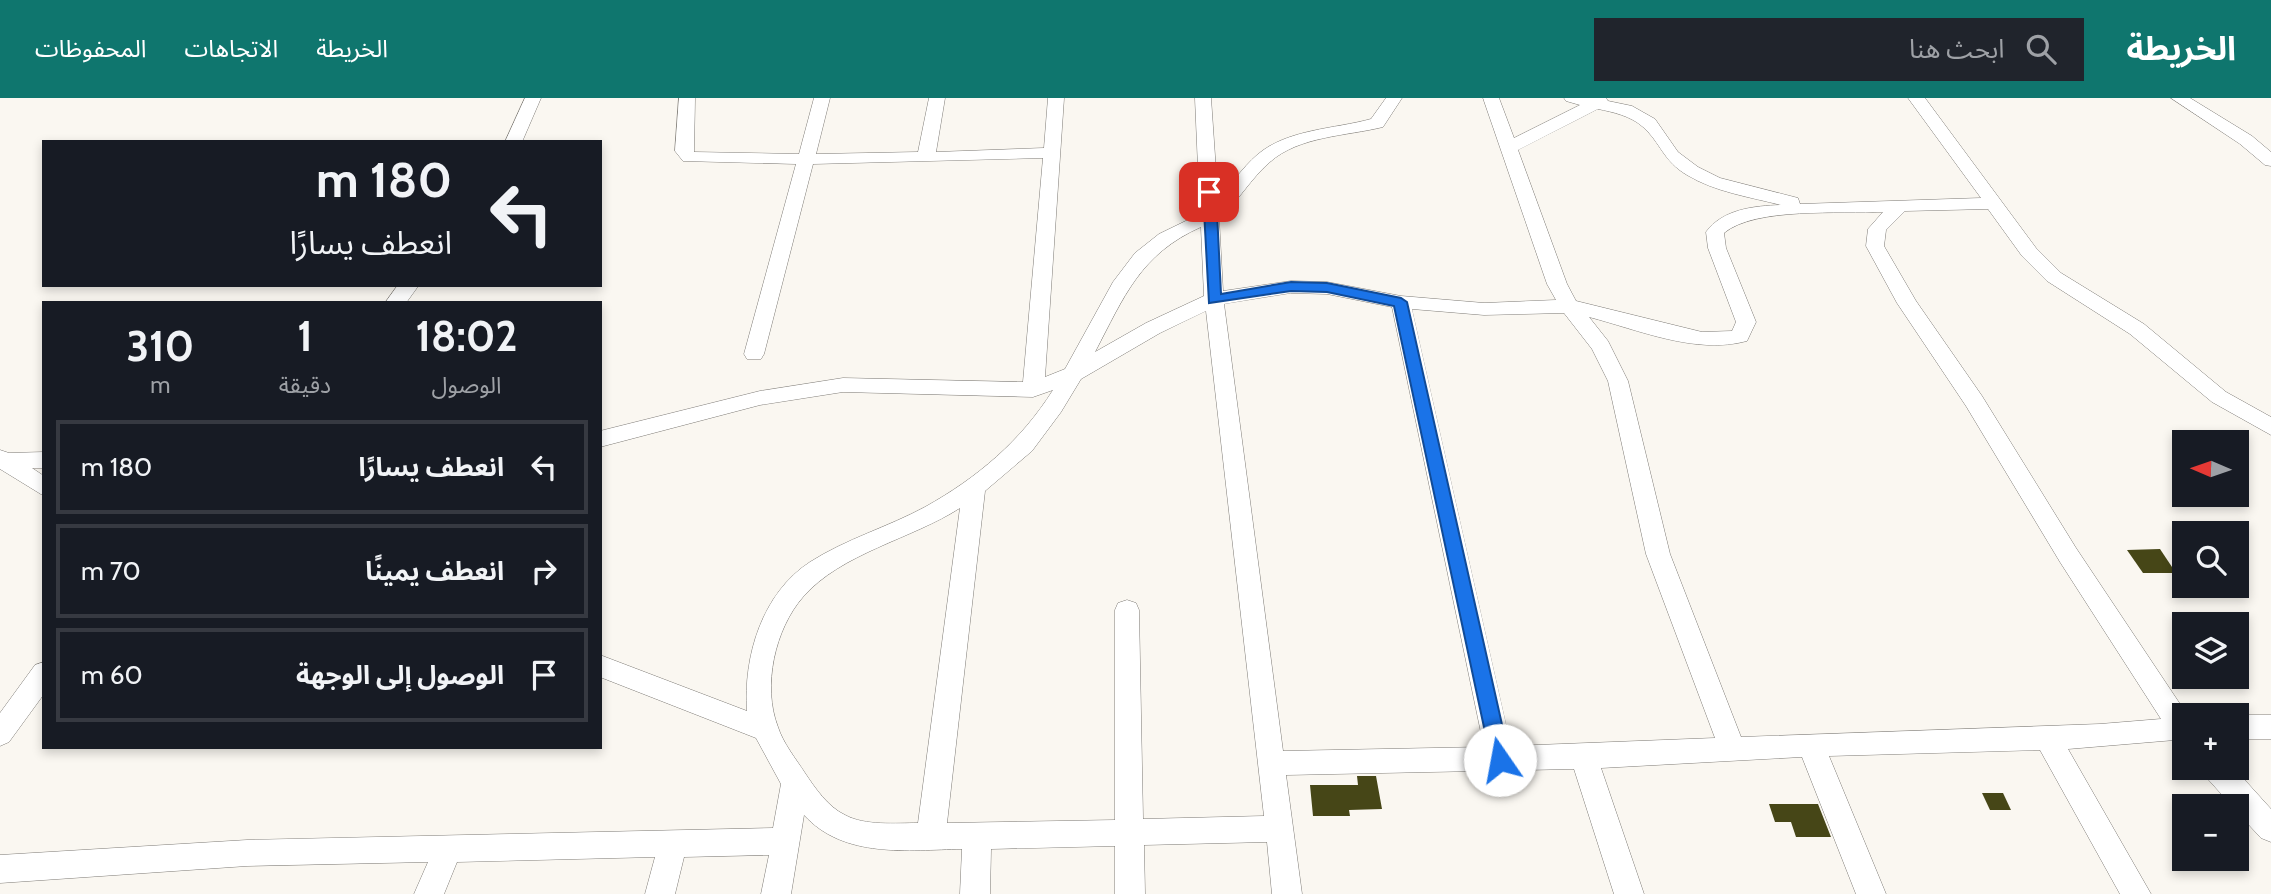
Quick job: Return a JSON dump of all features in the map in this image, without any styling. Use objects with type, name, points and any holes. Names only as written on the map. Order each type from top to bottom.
[{"type":"street","points":[[514,140],[533,98]]},
{"type":"street","points":[[687,98],[684,151],[689,157],[804,159],[1053,153]]},
{"type":"street","points":[[754,354],[822,98]]},
{"type":"street","points":[[926,157],[937,98]]},
{"type":"street","points":[[1033,390],[1056,98]]},
{"type":"street","points":[[1203,98],[1214,299],[1287,894]]},
{"type":"street","points":[[1280,829],[977,836],[859,834],[838,828],[795,784],[765,730],[759,681],[780,608],[807,577],[855,550],[920,520],[974,486],[1023,446],[1052,410],[1123,281],[1142,254],[1164,237],[1211,215],[1273,151],[1290,144],[1377,123],[1394,98]]},
{"type":"street","points":[[1491,98],[1510,147],[1542,249],[1569,306],[1601,346],[1618,381],[1658,554],[1732,749]]},
{"type":"street","points":[[1572,98],[1602,100],[1649,123],[1672,156],[1714,183],[1822,209]]},
{"type":"street","points":[[1916,98],[2029,252],[2054,277],[2137,329],[2219,397],[2271,427]]},
{"type":"street","points":[[2179,98],[2246,139],[2271,161]]},
{"type":"street","points":[[1510,147],[1602,100]]},
{"type":"street","points":[[602,438],[761,398],[821,387],[1033,390],[1073,374],[1153,328],[1214,299],[1291,287],[1327,288],[1401,302],[1519,310],[1569,306],[1702,339],[1722,340],[1740,336],[1746,322],[1717,248],[1715,232],[1729,220],[1758,211],[1993,203]]},
{"type":"street","points":[[1898,208],[1877,229],[1875,246],[1907,303],[1974,401],[2068,555],[2172,712]]},
{"type":"street","points":[[397,301],[407,287]]},
{"type":"street","points":[[1401,302],[1500,760]]},
{"type":"street","points":[[4,459],[42,460]]},
{"type":"street","points":[[4,459],[42,487]]},
{"type":"street","points":[[931,835],[974,486]]},
{"type":"street","points":[[1127,610],[1130,894]]},
{"type":"street","points":[[602,667],[765,730]]},
{"type":"street","points":[[0,734],[42,676]]},
{"type":"street","points":[[2249,727],[2271,727]]},
{"type":"street","points":[[1273,763],[1584,757],[1811,745],[2048,738],[2172,730]]},
{"type":"street","points":[[2048,738],[2136,894]]},
{"type":"street","points":[[1811,745],[1871,894]]},
{"type":"street","points":[[1584,757],[1629,894]]},
{"type":"street","points":[[2227,780],[2271,829]]},
{"type":"street","points":[[776,894],[795,784]]},
{"type":"street","points":[[975,894],[977,836]]},
{"type":"street","points":[[0,869],[247,853],[785,841]]},
{"type":"street","points":[[660,894],[673,845]]},
{"type":"street","points":[[429,894],[447,850]]},
{"type":"building","points":[[2160,549],[2172,567],[2172,573],[2143,573],[2127,550]]},
{"type":"building","points":[[1357,776],[1376,776],[1382,809],[1349,810],[1350,816],[1313,816],[1310,785],[1358,785]]},
{"type":"building","points":[[1982,793],[2003,793],[2011,810],[1990,810]]},
{"type":"building","points":[[1769,804],[1818,804],[1831,837],[1796,837],[1791,822],[1775,822]]},
{"type":"route","points":[[1209,192],[1214,299],[1291,287],[1327,288],[1401,302],[1500,760]]}]
